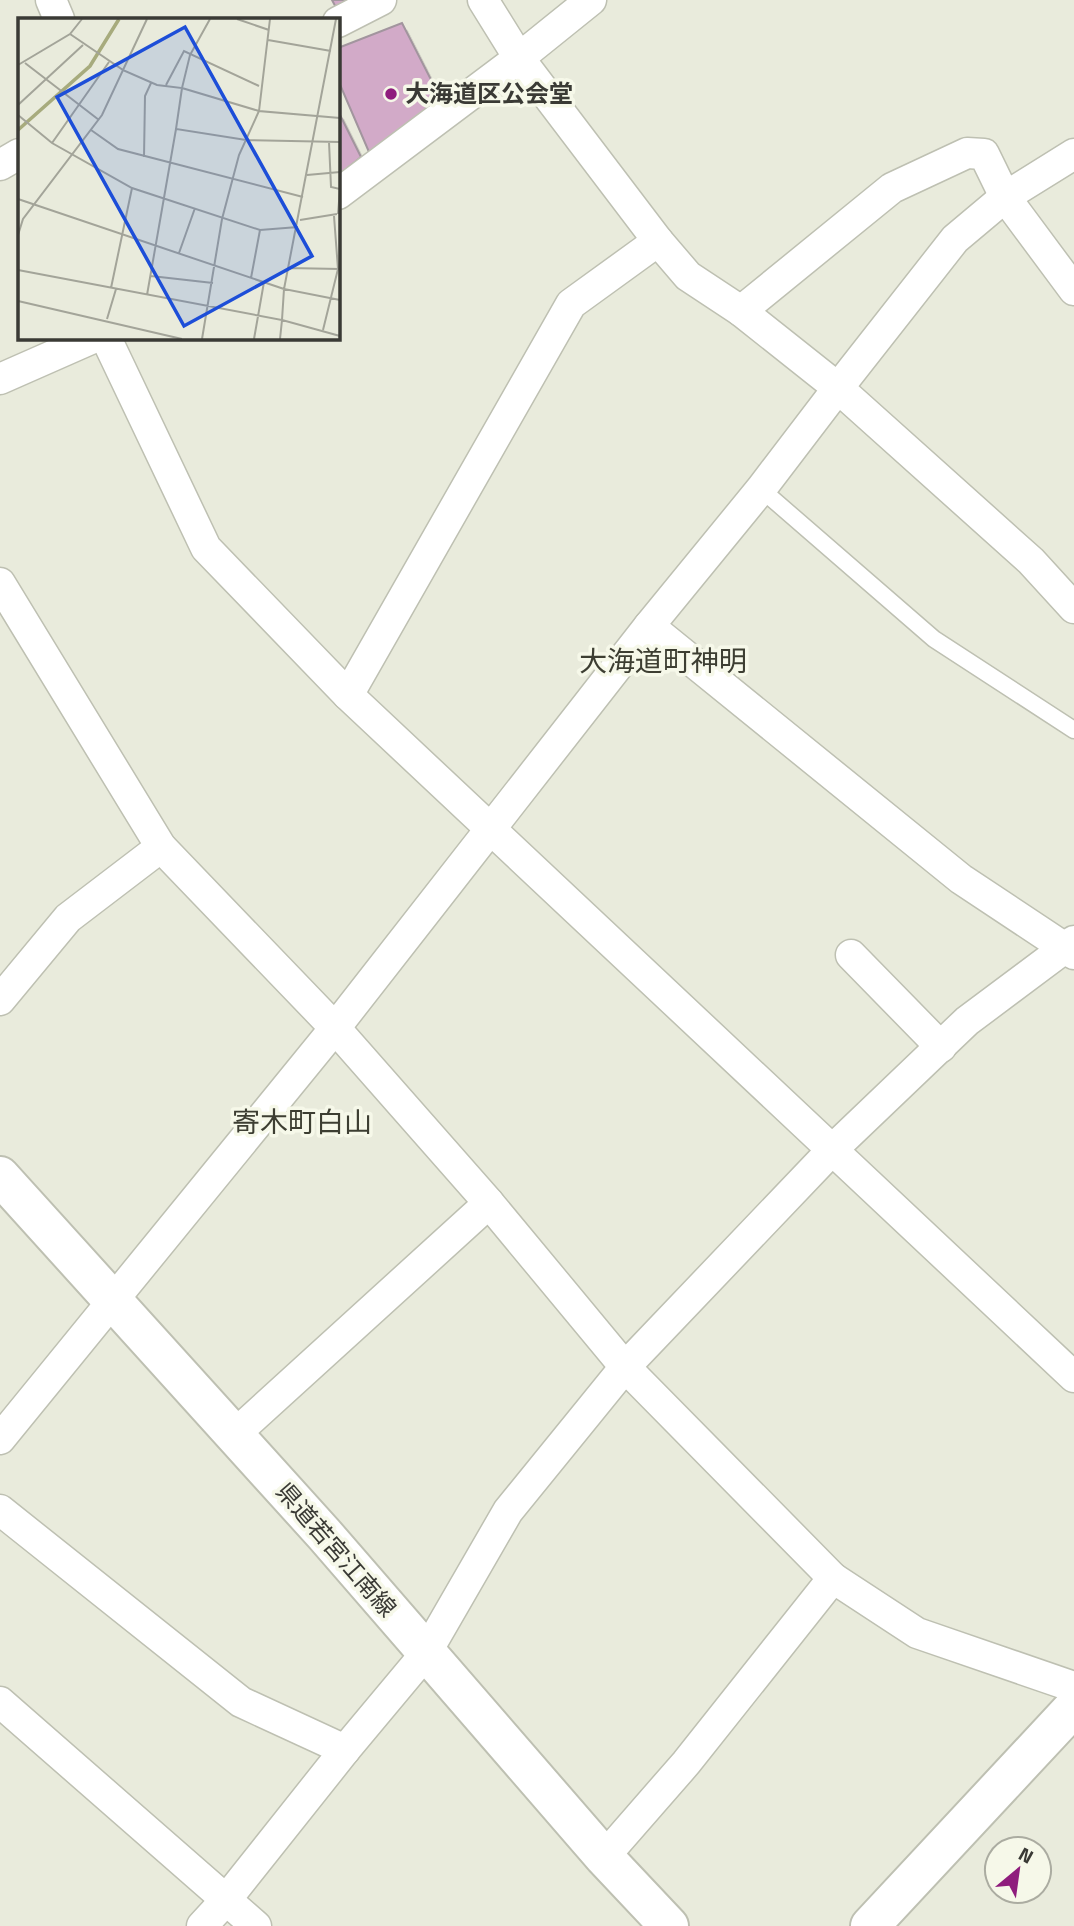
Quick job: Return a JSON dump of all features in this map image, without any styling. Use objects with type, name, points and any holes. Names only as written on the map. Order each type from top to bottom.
[{"type":"main road","name":"県道若宮江南線","points":[[0,1176],[324,1534],[604,1857],[669,1926]]},
{"type":"main road","points":[[879,1923],[1074,1707]]},
{"type":"street","points":[[340,21],[381,0]]},
{"type":"street","points":[[483,0],[519,58],[658,242],[688,276],[741,311],[838,388],[1031,562],[1074,608]]},
{"type":"street","points":[[340,192],[519,58],[591,0]]},
{"type":"street","points":[[741,311],[892,188],[967,153],[984,154],[1005,197],[1074,290]]},
{"type":"street","points":[[0,1439],[335,1028],[955,239],[1005,197],[1074,154]]},
{"type":"street","points":[[0,165],[18,156]]},
{"type":"street","points":[[348,695],[571,304],[658,242]]},
{"type":"street","points":[[0,379],[88,340]]},
{"type":"street","points":[[107,340],[206,548],[348,695],[1074,1377]]},
{"type":"street","points":[[0,583],[161,847],[335,1028],[489,1203],[625,1367],[833,1578],[917,1633],[1074,1687]]},
{"type":"street","points":[[202,1926],[426,1653],[508,1511],[625,1367],[833,1149],[967,1021],[1071,948],[961,879],[649,626]]},
{"type":"street","points":[[0,1000],[68,918],[161,847]]},
{"type":"street","points":[[851,955],[941,1046]]},
{"type":"street","points":[[234,1434],[489,1203]]},
{"type":"street","points":[[0,1510],[241,1702],[345,1750]]},
{"type":"street","points":[[604,1857],[686,1763],[833,1578]]},
{"type":"street","points":[[0,1702],[256,1926]]},
{"type":"lane","points":[[761,489],[934,639],[1074,730]]},
{"type":"building","points":[[332,0],[366,0],[340,15]]},
{"type":"building","name":"大海道区公会堂","points":[[402,23],[445,107],[369,152],[340,85],[340,47]]},
{"type":"building","points":[[340,115],[361,157],[340,174]]},
{"type":"place","name":"大海道区公会堂","points":[[391,94]]},
{"type":"district","name":"大海道町神明","points":[[663,661]]},
{"type":"district","name":"寄木町白山","points":[[302,1122]]}]
